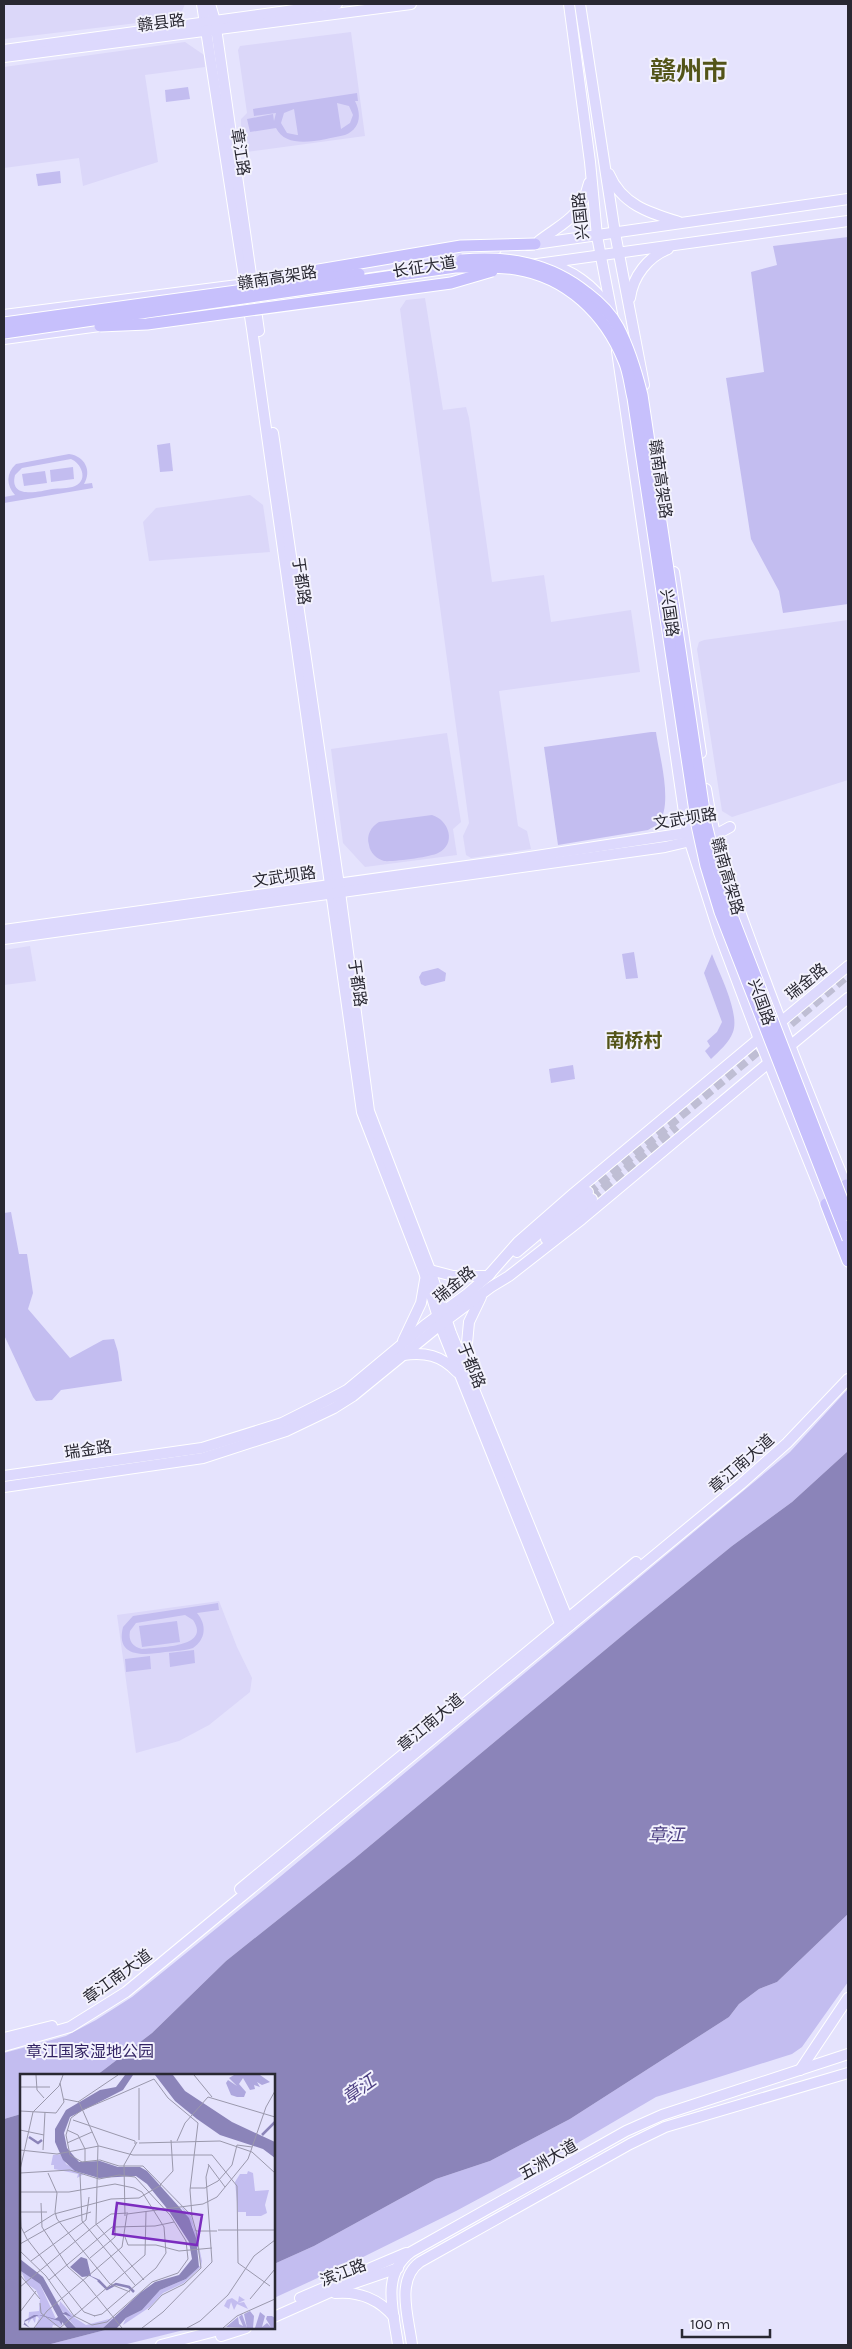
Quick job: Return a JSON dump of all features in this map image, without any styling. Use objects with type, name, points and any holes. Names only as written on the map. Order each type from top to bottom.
[{"type":"highway","points":[[128,306],[273,277],[461,246],[535,244]]},
{"type":"highway","name":"赣南高架路","points":[[4,323],[455,261],[490,258],[519,261],[546,268],[573,281],[598,302],[617,325],[631,357],[642,395],[704,814],[716,865],[731,913],[848,1215]]},
{"type":"highway","name":"赣南高架路","points":[[4,333],[455,267],[516,269],[544,277],[569,289],[592,308],[609,330],[625,362],[633,398],[667,634],[706,866],[720,912],[848,1238]]},
{"type":"highway","points":[[44,328],[147,324],[451,282],[492,271]]},
{"type":"highway","points":[[826,1204],[848,1261]]},
{"type":"main road","name":"章江路","points":[[202,4],[210,26]]},
{"type":"main road","name":"章江路","points":[[210,4],[210,26],[252,305]]},
{"type":"main road","name":"赣县路","points":[[4,57],[210,26],[337,4]]},
{"type":"main road","name":"赣县路","points":[[4,50],[411,4]]},
{"type":"main road","name":"兴国路","points":[[568,4],[590,162],[599,254],[612,313],[688,837],[719,933],[768,1063],[826,1204]]},
{"type":"main road","name":"兴国路","points":[[580,4],[615,233],[646,395],[713,831],[790,1046],[847,1187]]},
{"type":"main road","points":[[603,160],[615,186],[626,199],[650,213],[682,223]]},
{"type":"main road","points":[[535,244],[564,225],[580,208],[587,193],[591,177],[590,162]]},
{"type":"main road","name":"长征大道","points":[[4,315],[249,284],[848,199]]},
{"type":"main road","name":"长征大道","points":[[4,339],[492,271],[599,254],[848,221]]},
{"type":"main road","points":[[631,318],[630,295],[634,280],[638,274],[656,255],[681,244]]},
{"type":"main road","points":[[540,263],[556,266],[580,278],[595,291],[612,313]]},
{"type":"main road","name":"于都路","points":[[252,305],[334,888],[362,1112],[427,1271],[442,1318],[462,1370],[565,1625]]},
{"type":"main road","name":"文武坝路","points":[[4,930],[334,888],[511,869],[713,831]]},
{"type":"main road","name":"文武坝路","points":[[4,940],[334,888]]},
{"type":"main road","name":"瑞金路","points":[[4,1476],[202,1448],[246,1436],[282,1422],[347,1390],[442,1318],[488,1276],[518,1242],[567,1199],[848,966]]},
{"type":"main road","name":"瑞金路","points":[[442,1318],[509,1276],[582,1219],[848,998]]},
{"type":"main road","points":[[806,1087],[848,1172]]},
{"type":"main road","points":[[796,1128],[807,1146],[848,1252]]},
{"type":"main road","points":[[590,1196],[478,1300],[469,1322],[462,1370],[432,1355],[401,1350],[421,1303],[427,1271],[453,1276],[488,1276],[590,1196]]},
{"type":"main road","name":"瑞金路","points":[[4,1487],[203,1458],[247,1445],[286,1431],[334,1408],[353,1396],[401,1350]]},
{"type":"main road","name":"章江南大道","points":[[4,2046],[70,2027],[126,1992],[739,1479],[783,1440],[848,1371]]},
{"type":"main road","name":"章江南大道","points":[[4,2038],[67,2021],[123,1986],[565,1625],[741,1484],[787,1443],[848,1379]]},
{"type":"main road","points":[[800,2070],[848,1998]]},
{"type":"main road","name":"五洲大道","points":[[393,2271],[406,2256],[421,2246],[626,2131],[662,2115],[848,2055]]},
{"type":"main road","name":"五洲大道","points":[[412,2345],[405,2292],[409,2274],[417,2264],[630,2144],[665,2127],[848,2072]]},
{"type":"main road","name":"滨江路","points":[[275,2310],[421,2246]]},
{"type":"main road","name":"滨江路","points":[[275,2317],[322,2296],[424,2260]]},
{"type":"main road","points":[[369,2268],[383,2268],[393,2271],[401,2280],[405,2292]]},
{"type":"main road","points":[[393,2271],[391,2287],[398,2345]]},
{"type":"main road","points":[[322,2296],[345,2292],[361,2295],[380,2304],[394,2317]]},
{"type":"main road","points":[[160,2345],[223,2329]]},
{"type":"main road","points":[[186,2345],[242,2329]]},
{"type":"shaded area","points":[[4,4],[185,4],[179,18],[4,39]]},
{"type":"shaded area","points":[[351,32],[365,136],[246,152],[241,127],[241,119],[247,113],[238,50],[240,46]]},
{"type":"shaded area","points":[[185,42],[204,55],[205,67],[145,75],[158,162],[83,186],[79,158],[4,168],[4,67]]},
{"type":"shaded area","points":[[425,298],[443,410],[466,407],[469,418],[492,582],[544,575],[551,622],[631,610],[640,672],[499,691],[518,826],[527,831],[531,849],[471,858],[466,855],[463,836],[469,823],[400,309],[406,300]]},
{"type":"shaded area","points":[[250,495],[263,505],[270,552],[149,561],[143,522],[156,508]]},
{"type":"shaded area","points":[[848,620],[848,780],[732,817],[722,811],[697,649],[699,642]]},
{"type":"shaded area","points":[[447,733],[461,822],[453,829],[457,855],[365,867],[343,843],[331,749]]},
{"type":"shaded area","points":[[30,946],[36,981],[4,985],[4,950]]},
{"type":"shaded area","points":[[219,1601],[237,1647],[252,1678],[250,1692],[209,1725],[179,1741],[136,1753],[117,1615]]},
{"type":"green space","points":[[188,87],[190,99],[166,102],[165,90]]},
{"type":"green space","points":[[357,93],[358,101],[355,101],[359,116],[357,125],[345,135],[307,142],[288,139],[281,135],[276,128],[250,132],[247,119],[273,114],[274,121],[276,113],[254,116],[253,109]],"holes":[[[337,103],[349,106],[353,115],[350,123],[341,129]],[[294,109],[298,135],[287,133],[281,123],[284,113]]]},
{"type":"green space","points":[[60,171],[61,183],[38,186],[36,174]]},
{"type":"green space","points":[[848,237],[848,604],[783,613],[779,591],[751,539],[726,378],[764,372],[751,272],[777,265],[773,246]]},
{"type":"green space","points":[[170,443],[173,471],[160,472],[157,445]]},
{"type":"green space","points":[[69,454],[75,455],[86,465],[87,474],[84,484],[92,483],[93,488],[4,503],[4,497],[15,495],[8,479],[10,471],[16,464]],"holes":[[[71,459],[75,461],[83,476],[82,480],[75,486],[33,492],[20,491],[16,488],[14,483],[15,475],[22,468]]]},
{"type":"green space","points":[[73,467],[74,479],[51,482],[50,470]]},
{"type":"green space","points":[[45,471],[47,483],[24,486],[22,474]]},
{"type":"green space","points":[[656,732],[665,793],[663,816],[658,824],[648,830],[558,845],[544,747]]},
{"type":"green space","points":[[432,815],[443,822],[449,838],[444,849],[438,853],[412,859],[384,861],[372,853],[368,841],[369,835],[374,826],[379,822]]},
{"type":"green space","points":[[634,952],[638,978],[626,979],[622,954]]},
{"type":"green space","points":[[712,954],[731,1004],[734,1024],[729,1040],[711,1059],[705,1051],[710,1046],[707,1041],[717,1032],[722,1022],[704,973]]},
{"type":"green space","points":[[438,968],[446,973],[445,981],[425,986],[421,984],[419,977],[422,972]]},
{"type":"green space","points":[[573,1065],[575,1079],[551,1083],[549,1069]]},
{"type":"green space","points":[[11,1212],[19,1254],[27,1254],[33,1293],[28,1309],[70,1358],[103,1340],[114,1339],[122,1381],[61,1390],[52,1400],[36,1401],[33,1397],[4,1335],[4,1213]]},
{"type":"green space","name":"章江国家湿地公园","points":[[848,1389],[848,1451],[792,1502],[732,1546],[354,1859],[226,1961],[152,2033],[98,2074],[20,2074],[20,2114],[4,2119],[4,2053],[66,2036],[132,1997],[281,1876],[790,1452]]},
{"type":"green space","points":[[218,1603],[219,1610],[197,1613],[204,1627],[204,1632],[201,1640],[193,1648],[149,1654],[134,1653],[124,1645],[122,1637],[123,1627],[133,1616]],"holes":[[[185,1615],[193,1620],[197,1629],[195,1636],[181,1644],[142,1649],[136,1647],[131,1641],[130,1631],[136,1623]]]},
{"type":"green space","points":[[177,1621],[180,1642],[142,1647],[139,1626]]},
{"type":"green space","points":[[194,1650],[195,1663],[170,1667],[169,1653]]},
{"type":"green space","points":[[150,1656],[151,1669],[126,1672],[125,1659]]},
{"type":"green space","points":[[848,1914],[848,1982],[802,2047],[792,2054],[656,2097],[523,2175],[456,2211],[357,2260],[275,2298],[275,2264],[314,2246],[436,2179],[490,2161],[570,2119],[729,2017],[739,2004],[759,1989],[777,1982]]},
{"type":"green space","points":[[109,2329],[188,2329],[123,2345],[47,2345]]},
{"type":"water","name":"章江","points":[[848,1451],[848,1914],[777,1982],[759,1989],[739,2004],[729,2017],[570,2119],[490,2161],[436,2179],[314,2246],[275,2264],[275,2074],[98,2074],[152,2033],[226,1961],[354,1859],[732,1546],[792,1502]]},
{"type":"water","points":[[20,2114],[20,2329],[109,2329],[47,2345],[4,2345],[4,2119]]},
{"type":"tunnel","points":[[779,1033],[848,974]]},
{"type":"tunnel","points":[[588,1192],[767,1043]]},
{"type":"tunnel","points":[[592,1199],[677,1127]]},
{"type":"district","name":"赣州市","points":[[689,71]]},
{"type":"district","name":"南桥村","points":[[634,1040]]}]
